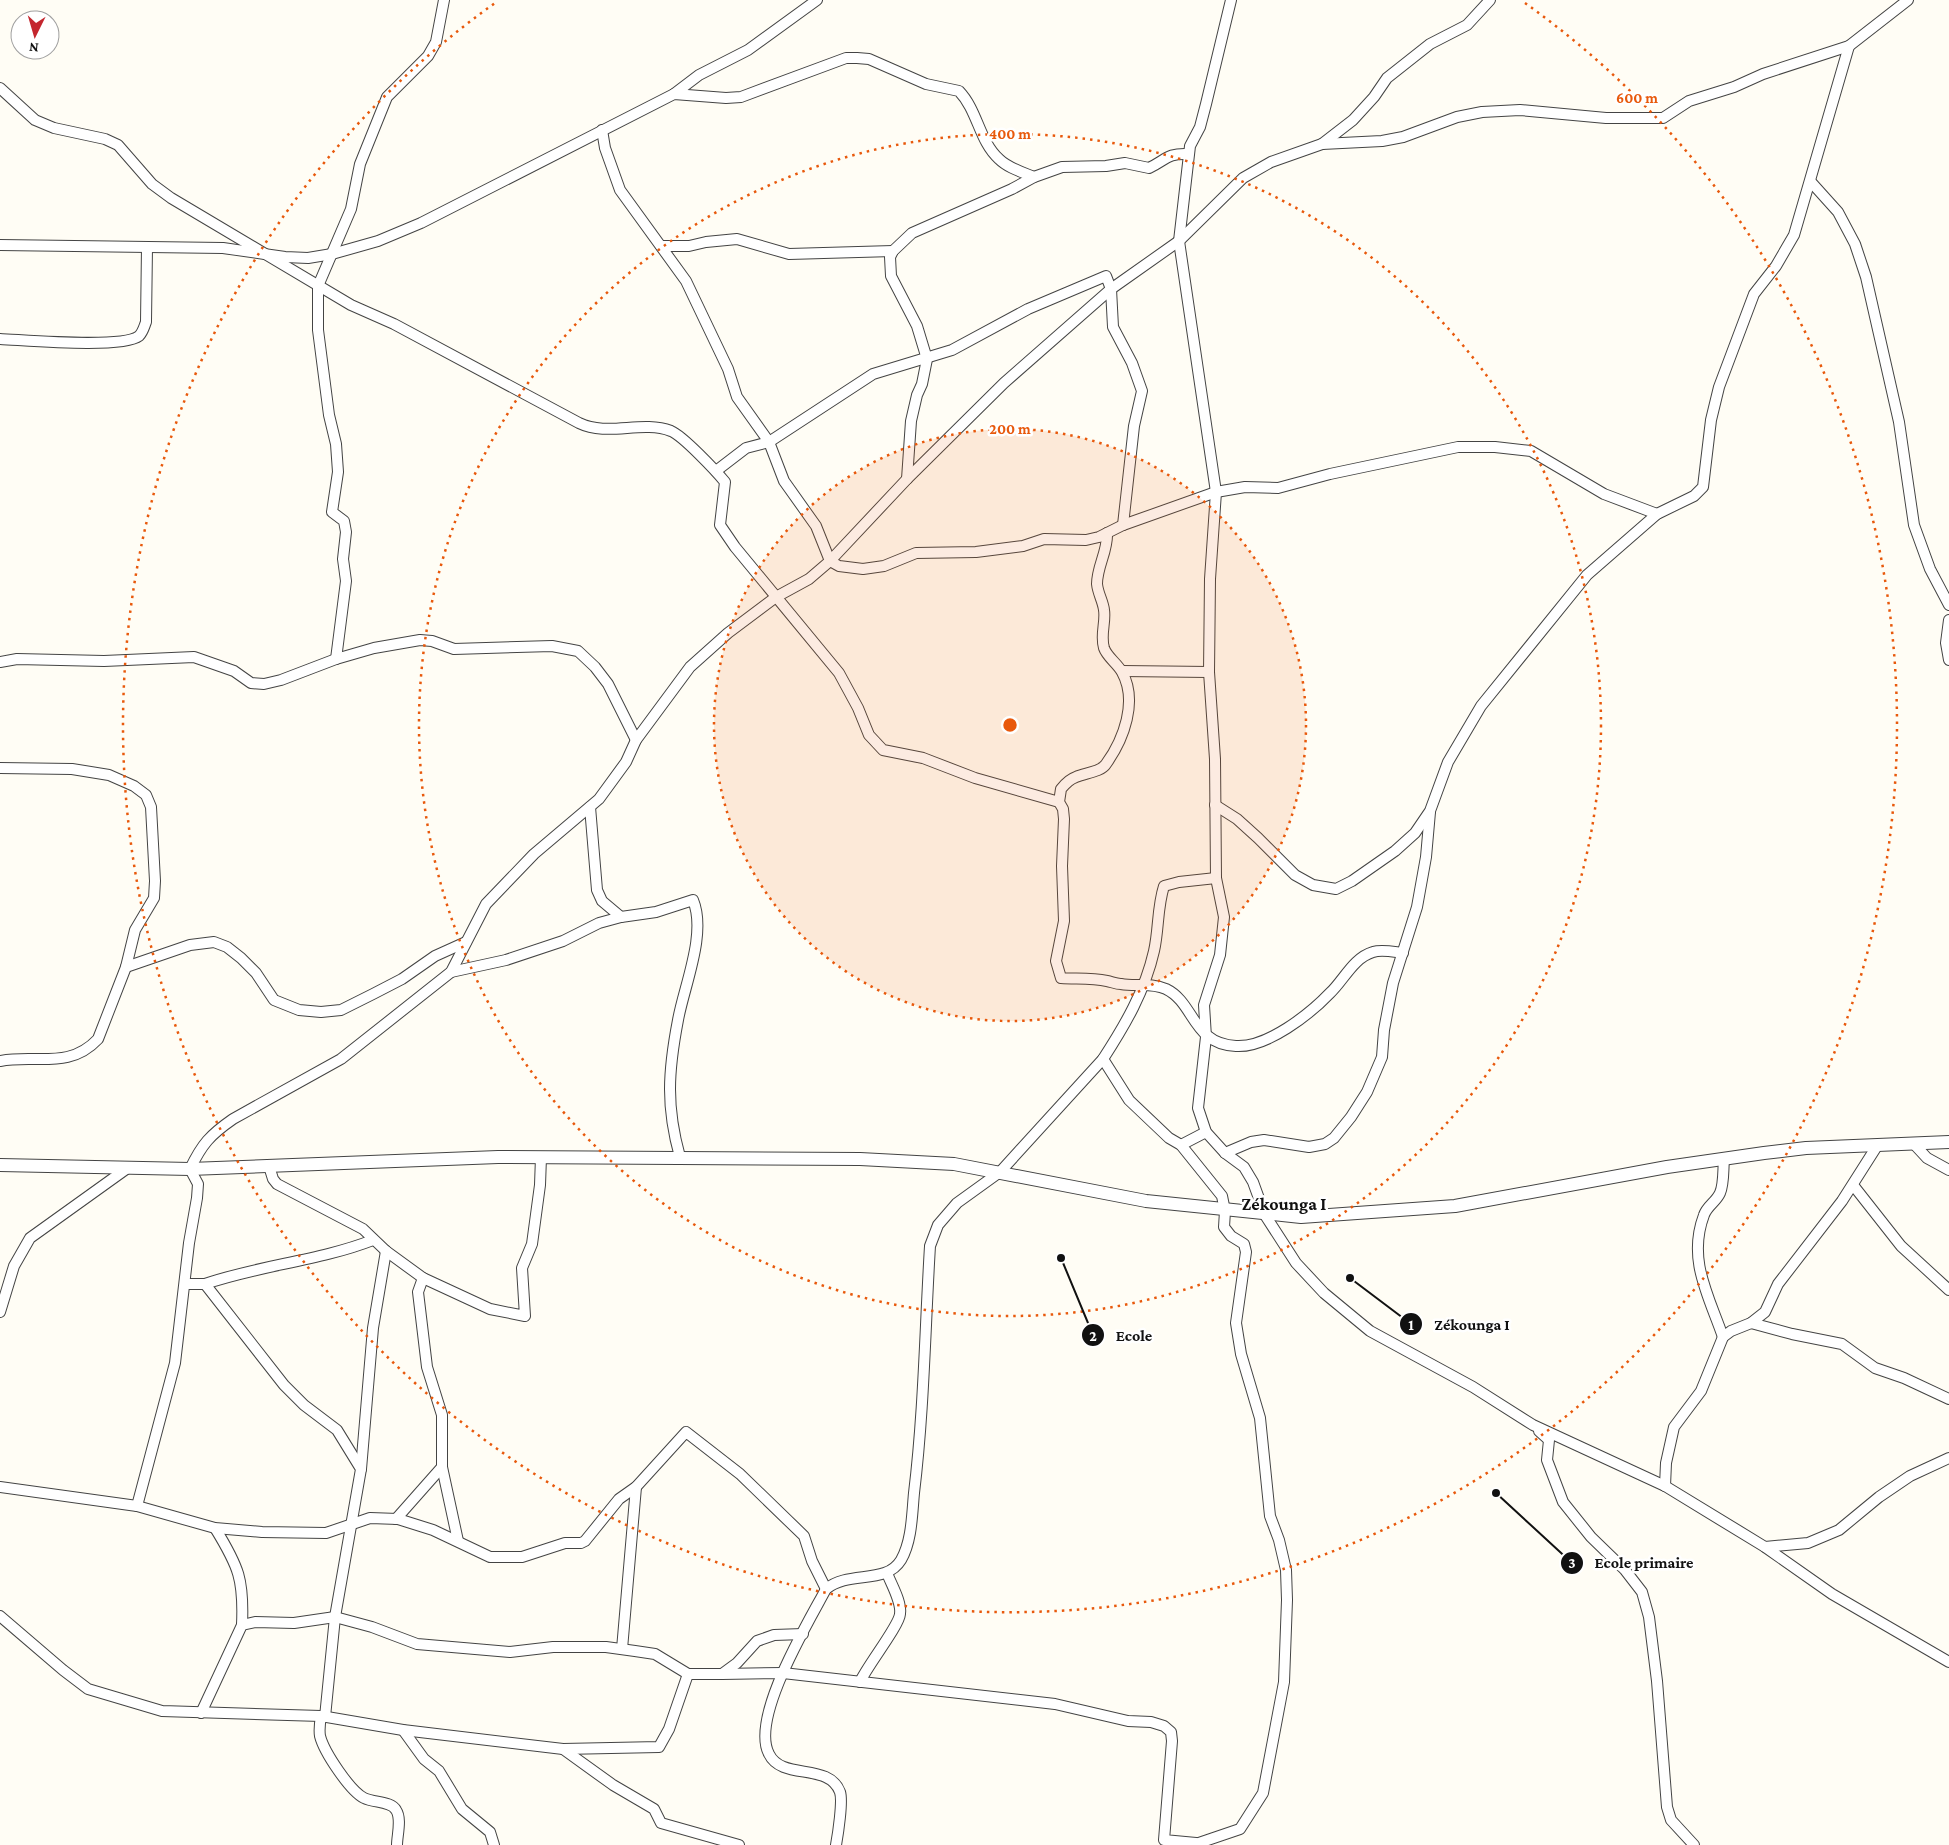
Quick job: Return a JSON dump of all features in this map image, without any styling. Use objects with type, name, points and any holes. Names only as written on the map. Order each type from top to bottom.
[{"type":"street","points":[[336,659],[346,581],[343,559],[346,532],[344,521],[332,512],[338,472],[336,444],[329,415],[318,330],[318,286],[351,209],[360,164],[387,97],[415,71],[436,42],[444,0]]},
{"type":"street","points":[[0,245],[223,248],[308,258],[332,254],[378,241],[421,223],[674,94],[699,75],[748,50],[817,0]]},
{"type":"street","points":[[1231,0],[1206,104],[1188,154],[1179,241],[1216,492],[1210,579],[1209,672],[1215,759],[1216,878],[1222,902],[1224,925],[1220,954],[1206,996],[1204,1015],[1206,1037],[1198,1108],[1206,1132],[1225,1153],[1244,1167],[1253,1182],[1265,1215],[1296,1263],[1324,1293],[1370,1331],[1473,1388],[1533,1425],[1665,1486],[1765,1547],[1832,1594],[1949,1662]]},
{"type":"street","points":[[1322,144],[1354,120],[1387,78],[1430,44],[1467,24],[1490,0]]},
{"type":"street","points":[[190,1169],[200,1147],[217,1130],[341,1059],[451,972],[478,915],[500,887],[534,854],[590,807],[615,779],[636,740],[690,667],[728,633],[776,597],[809,579],[830,561],[908,478],[1004,383],[1111,289],[1179,241],[1243,178],[1271,162],[1322,144],[1382,141],[1403,137],[1457,117],[1500,110],[1615,118],[1663,118],[1689,101],[1849,46],[1908,0]]},
{"type":"street","points":[[1215,805],[1237,819],[1295,874],[1313,885],[1336,889],[1396,850],[1415,832],[1430,810],[1448,762],[1481,706],[1587,575],[1657,514],[1694,496],[1703,487],[1711,420],[1719,387],[1754,294],[1776,266],[1794,235],[1811,182],[1849,46]]},
{"type":"street","points":[[674,94],[726,98],[741,97],[846,58],[869,59],[926,84],[959,91],[971,107],[986,143],[999,159],[1034,177]]},
{"type":"street","points":[[0,88],[34,120],[54,128],[104,139],[118,145],[152,184],[171,198],[318,286],[351,305],[394,324],[588,428],[604,430],[651,428],[674,432],[716,471],[725,482],[726,490],[720,511],[720,524],[735,547],[840,673],[858,708],[868,735],[883,750],[922,758],[975,778],[1059,802]]},
{"type":"street","points":[[602,130],[605,148],[620,190],[686,281],[701,307],[728,369],[737,397],[769,442],[784,480],[816,526],[830,561],[845,568],[863,569],[884,566],[916,554],[976,552],[1023,546],[1044,539],[1086,540],[1107,533],[1122,525],[1216,492],[1245,487],[1278,488],[1330,474],[1458,447],[1495,447],[1531,451],[1604,494],[1657,514]]},
{"type":"street","points":[[661,246],[689,246],[706,242],[737,239],[789,254],[892,250],[912,233],[1034,177],[1073,166],[1106,166],[1125,163],[1149,168],[1164,158],[1175,154],[1188,154]]},
{"type":"street","points":[[1811,182],[1838,212],[1855,244],[1866,277],[1899,422],[1914,525],[1930,569],[1949,605]]},
{"type":"street","points":[[0,338],[73,343],[129,340],[138,336],[143,332],[146,315],[147,246]]},
{"type":"street","points":[[892,250],[889,266],[891,276],[917,326],[927,359],[911,421],[908,478]]},
{"type":"street","points":[[716,471],[746,448],[769,442],[873,374],[952,350],[1028,309],[1106,276],[1111,289],[1113,327],[1132,363],[1142,390],[1134,426],[1122,525]]},
{"type":"street","points":[[1107,533],[1107,548],[1098,572],[1098,584],[1105,612],[1102,643],[1105,651],[1122,671],[1128,686],[1129,709],[1120,743],[1102,769],[1074,777],[1061,789],[1059,802],[1063,809],[1064,819],[1062,866],[1064,921],[1056,955],[1057,968],[1061,978],[1106,980],[1129,985],[1144,984],[1167,990],[1179,1001],[1206,1037],[1236,1046],[1253,1044],[1297,1022],[1331,993],[1350,967],[1364,956],[1382,951],[1403,954]]},
{"type":"street","points":[[1949,620],[1946,643],[1949,660]]},
{"type":"street","points":[[0,662],[17,659],[104,661],[194,657],[234,671],[251,683],[264,684],[374,648],[420,640],[432,641],[454,649],[543,646],[578,651],[595,667],[608,684],[636,740]]},
{"type":"street","points":[[1122,671],[1209,672]]},
{"type":"street","points":[[0,768],[72,769],[109,775],[134,786],[146,795],[151,808],[155,890],[147,911],[135,930],[126,967],[102,1033],[90,1048],[74,1056],[51,1060],[0,1061]]},
{"type":"street","points":[[590,807],[596,890],[602,901],[621,917]]},
{"type":"street","points":[[1225,1153],[1251,1142],[1264,1140],[1309,1147],[1325,1144],[1334,1138],[1351,1117],[1367,1092],[1382,1057],[1388,1004],[1418,907],[1426,857],[1430,810]]},
{"type":"street","points":[[836,1845],[840,1793],[834,1783],[818,1774],[779,1765],[767,1753],[766,1720],[783,1673],[826,1589],[836,1581],[887,1573],[901,1560],[909,1536],[918,1454],[930,1246],[938,1225],[957,1203],[1000,1172],[1103,1059],[1128,1021],[1144,984],[1154,951],[1158,909],[1164,886],[1179,882],[1216,878]]},
{"type":"street","points":[[451,972],[512,958],[563,940],[599,923],[621,917],[656,912],[688,900],[693,900],[696,927],[693,963],[678,1018],[669,1084],[671,1125],[680,1157]]},
{"type":"street","points":[[126,967],[190,945],[214,942],[227,947],[241,958],[256,973],[274,1000],[299,1010],[321,1012],[341,1010],[402,980],[435,956],[466,942]]},
{"type":"street","points":[[242,1625],[255,1622],[294,1623],[335,1617],[372,1627],[417,1644],[510,1652],[553,1647],[622,1649],[655,1654],[688,1674],[783,1673],[1056,1704],[1128,1721],[1151,1722],[1164,1726],[1171,1732],[1172,1740],[1164,1840],[1195,1844],[1240,1829],[1263,1793],[1284,1673],[1286,1570],[1279,1540],[1270,1516],[1260,1418],[1241,1354],[1236,1323],[1246,1252],[1244,1244],[1231,1236],[1224,1227],[1225,1211],[1222,1196],[1181,1145],[1169,1138],[1129,1100],[1103,1059]]},
{"type":"street","points":[[1181,1145],[1206,1132]]},
{"type":"street","points":[[0,1165],[190,1169],[541,1157],[860,1159],[954,1164],[1146,1201],[1225,1211],[1265,1215],[1324,1216],[1455,1206],[1667,1167],[1806,1148],[1949,1142]]},
{"type":"street","points":[[1914,1144],[1927,1158],[1949,1170]]},
{"type":"street","points":[[1665,1486],[1666,1463],[1674,1427],[1701,1391],[1723,1337],[1731,1331],[1751,1323],[1765,1312],[1778,1284],[1853,1184],[1877,1146]]},
{"type":"street","points":[[269,1166],[273,1179],[278,1184],[363,1230],[386,1251],[423,1278],[490,1309],[525,1316],[522,1268],[532,1244],[540,1185],[541,1157]]},
{"type":"street","points":[[1723,1337],[1698,1265],[1698,1247],[1703,1217],[1720,1193],[1724,1159]]},
{"type":"street","points":[[0,1312],[14,1266],[30,1238],[129,1167]]},
{"type":"street","points":[[137,1506],[175,1363],[197,1198],[198,1184],[190,1169]]},
{"type":"street","points":[[1853,1184],[1902,1246],[1949,1290]]},
{"type":"street","points":[[185,1284],[205,1284],[250,1270],[349,1249],[373,1240]]},
{"type":"street","points":[[386,1251],[373,1328],[361,1470],[335,1617],[322,1739],[335,1764],[357,1793],[367,1800],[390,1805],[396,1810],[398,1817],[397,1845]]},
{"type":"street","points":[[423,1278],[418,1292],[418,1300],[427,1367],[442,1415],[442,1467],[458,1541]]},
{"type":"street","points":[[205,1284],[284,1385],[304,1405],[337,1430],[361,1470]]},
{"type":"street","points":[[1751,1323],[1842,1344],[1875,1368],[1913,1381],[1949,1399]]},
{"type":"street","points":[[1533,1425],[1548,1440],[1547,1460],[1563,1502],[1591,1537],[1625,1570],[1642,1592],[1649,1617],[1657,1681],[1667,1807],[1671,1820],[1694,1845]]},
{"type":"street","points":[[0,1487],[137,1506],[215,1528],[311,1534],[326,1533],[370,1518],[396,1519],[433,1530],[481,1554],[514,1558],[541,1552],[565,1543],[581,1543],[589,1538],[619,1499],[636,1487],[686,1432],[740,1474],[804,1536],[812,1561],[826,1589]]},
{"type":"street","points":[[1765,1547],[1808,1542],[1840,1530],[1879,1497],[1910,1476],[1949,1458]]},
{"type":"street","points":[[396,1519],[442,1467]]},
{"type":"street","points":[[622,1649],[636,1487]]},
{"type":"street","points":[[201,1713],[242,1625],[243,1594],[239,1573],[232,1554],[215,1528]]},
{"type":"street","points":[[860,1682],[873,1658],[898,1622],[901,1613],[887,1573]]},
{"type":"street","points":[[0,1616],[63,1670],[88,1688],[162,1711],[323,1717],[403,1730],[563,1749],[659,1746],[669,1729],[688,1674]]},
{"type":"street","points":[[722,1674],[737,1663],[757,1641],[774,1636],[802,1634]]},
{"type":"street","points":[[403,1730],[424,1760],[439,1771],[462,1810],[490,1832],[494,1845]]},
{"type":"street","points":[[563,1749],[613,1785],[654,1809],[661,1823],[739,1845]]},
{"type":"place","name":"Ecole","points":[[1061,1258]]},
{"type":"place","name":"Zékounga I","points":[[1350,1278]]},
{"type":"place","name":"Ecole primaire","points":[[1496,1493]]},
{"type":"district","name":"Zékounga I","points":[[1284,1204]]}]
